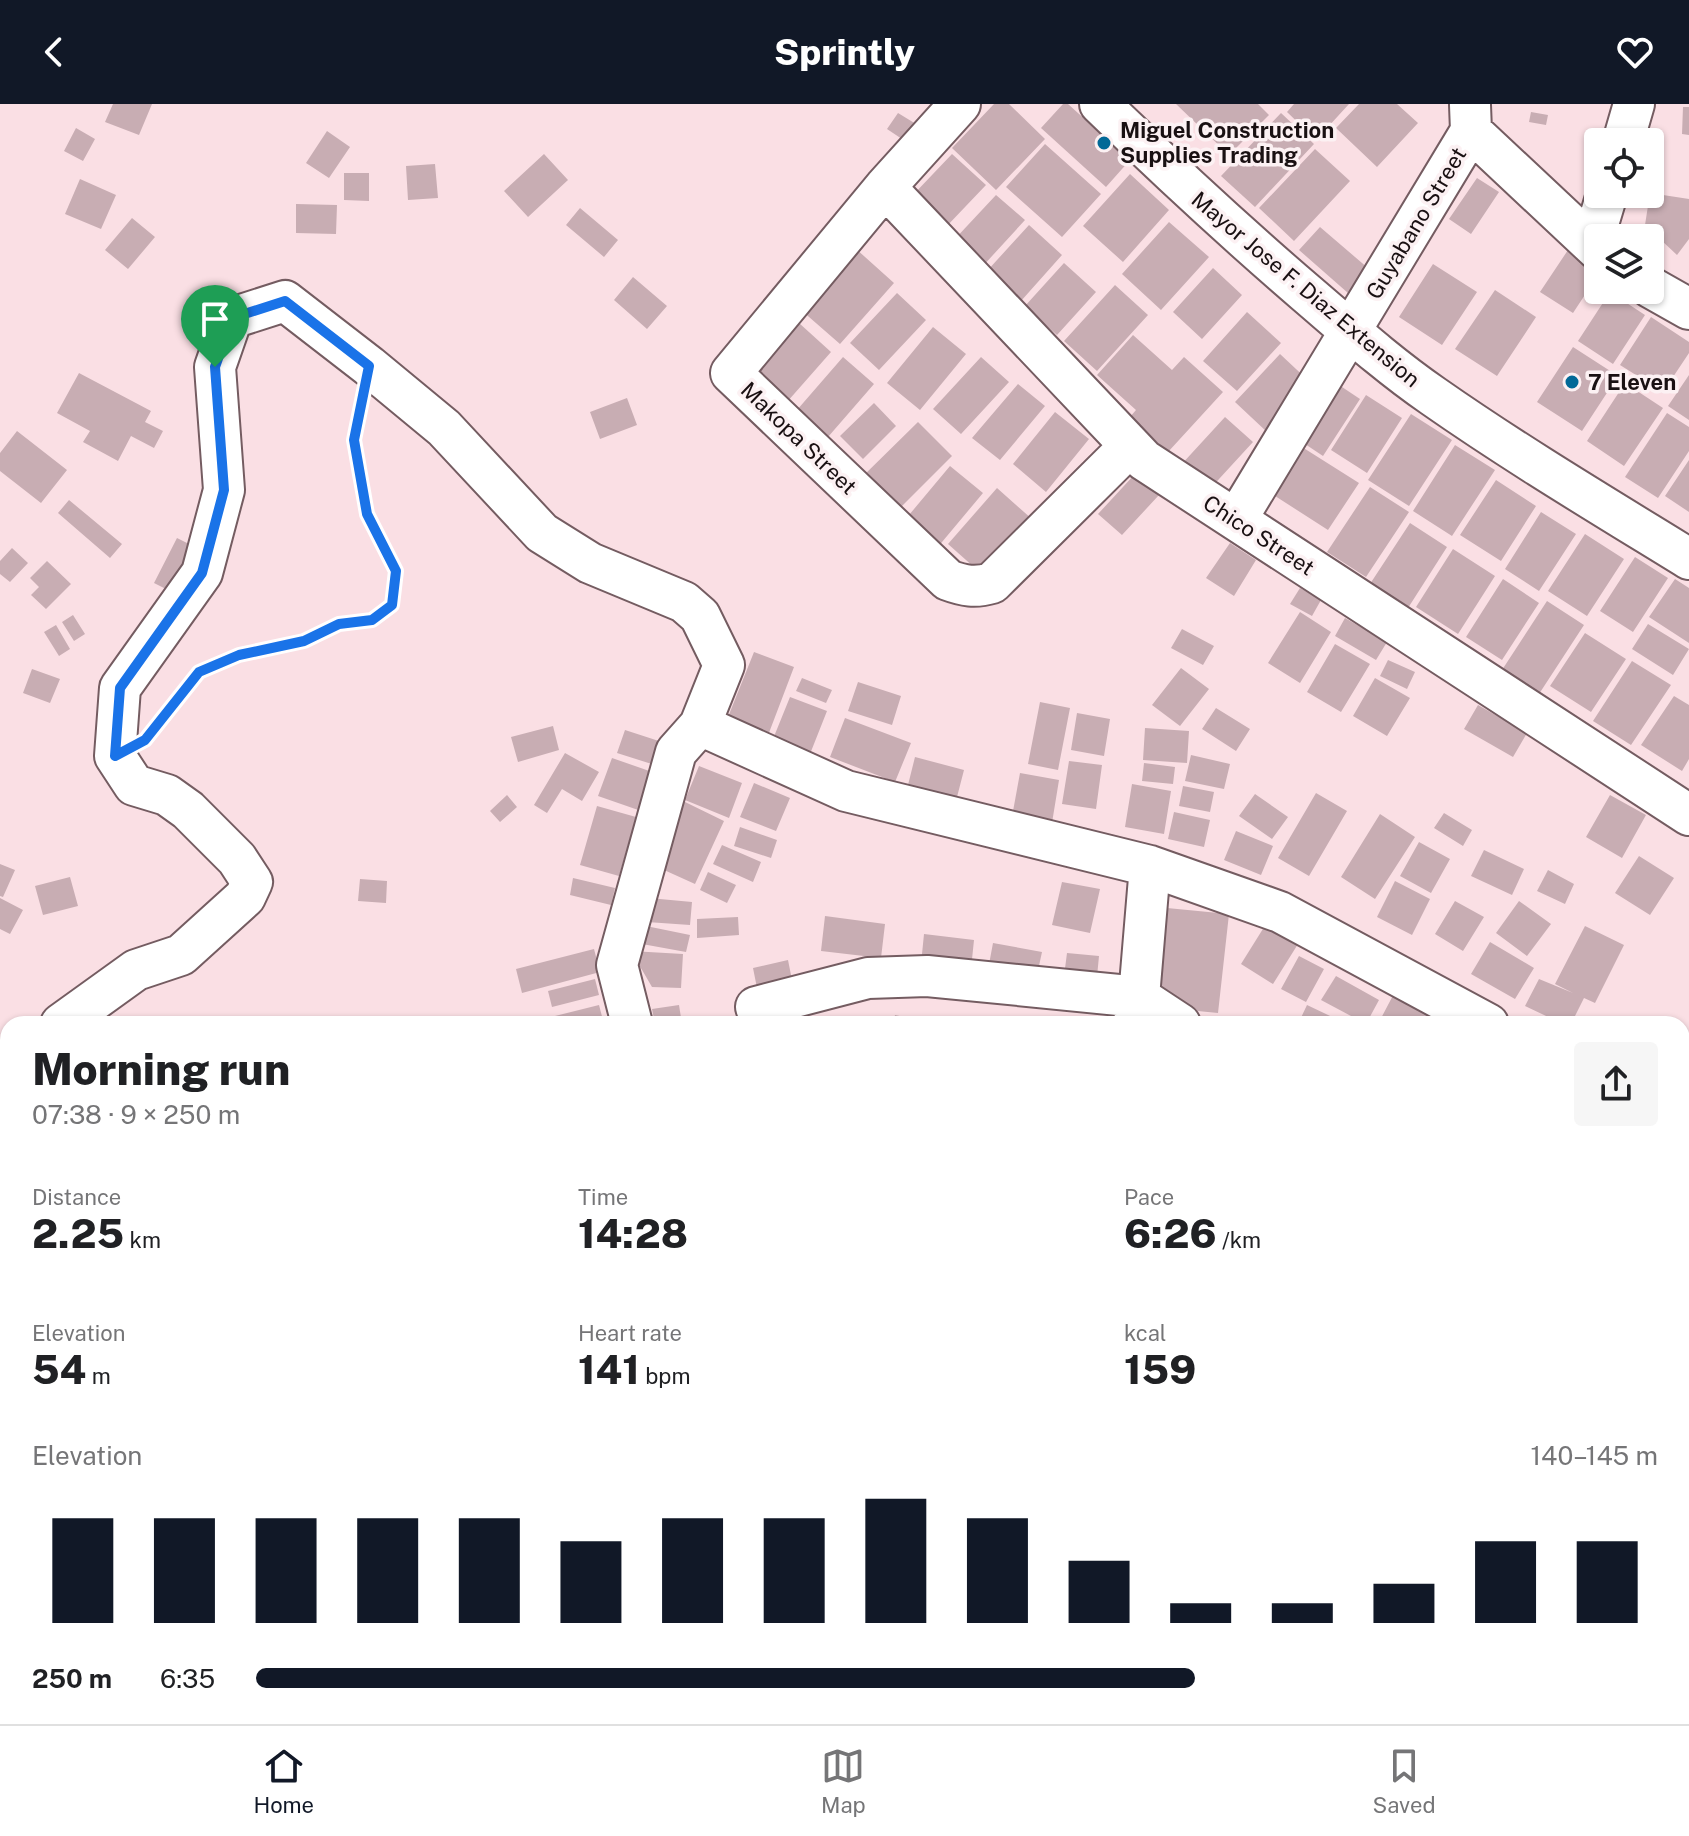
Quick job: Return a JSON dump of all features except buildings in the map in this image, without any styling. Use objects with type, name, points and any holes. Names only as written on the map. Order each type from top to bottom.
[{"type":"street","name":"Makopa Street","points":[[960,104],[885,187],[731,373],[948,580],[964,586],[992,583],[1130,446]]},
{"type":"street","name":"Mayor Jose F. Diaz Extension","points":[[1100,104],[1253,247],[1431,395],[1689,559]]},
{"type":"street","points":[[1627,128],[1634,104]]},
{"type":"street","name":"Guyabano Street","points":[[1236,520],[1351,331],[1471,118]]},
{"type":"street","points":[[1471,118],[1584,236]]},
{"type":"street","name":"Chico Street","points":[[885,187],[1144,460],[1689,815]]},
{"type":"street","points":[[1664,295],[1689,309]]},
{"type":"street","points":[[72,1016],[136,970],[181,955],[245,897],[252,882],[237,859],[188,810],[167,795],[134,785],[115,756],[120,688],[202,573],[224,490],[215,367],[232,318],[285,301],[444,428],[542,533],[590,563],[684,602],[700,616],[724,665],[700,725],[676,752],[617,965],[630,1016]]},
{"type":"street","points":[[700,725],[846,791],[1150,866],[1280,912],[1473,1016]]},
{"type":"street","points":[[759,1016],[756,1007],[868,978],[927,976],[1136,1010],[1150,866]]},
{"type":"path","points":[[115,756],[145,740],[199,672],[239,655],[304,641],[339,624],[372,620],[392,605],[396,571],[367,514],[354,440],[369,366]]},
{"type":"place","name":"Miguel Construction Supplies Trading","points":[[1104,143]]},
{"type":"place","name":"7 Eleven","points":[[1572,382]]},
{"type":"route","points":[[285,301],[369,366],[354,440],[367,514],[396,571],[392,605],[372,620],[339,624],[304,641],[239,655],[199,672],[145,740],[115,756],[120,688],[202,573],[224,490],[215,367],[232,318],[285,301]]}]
